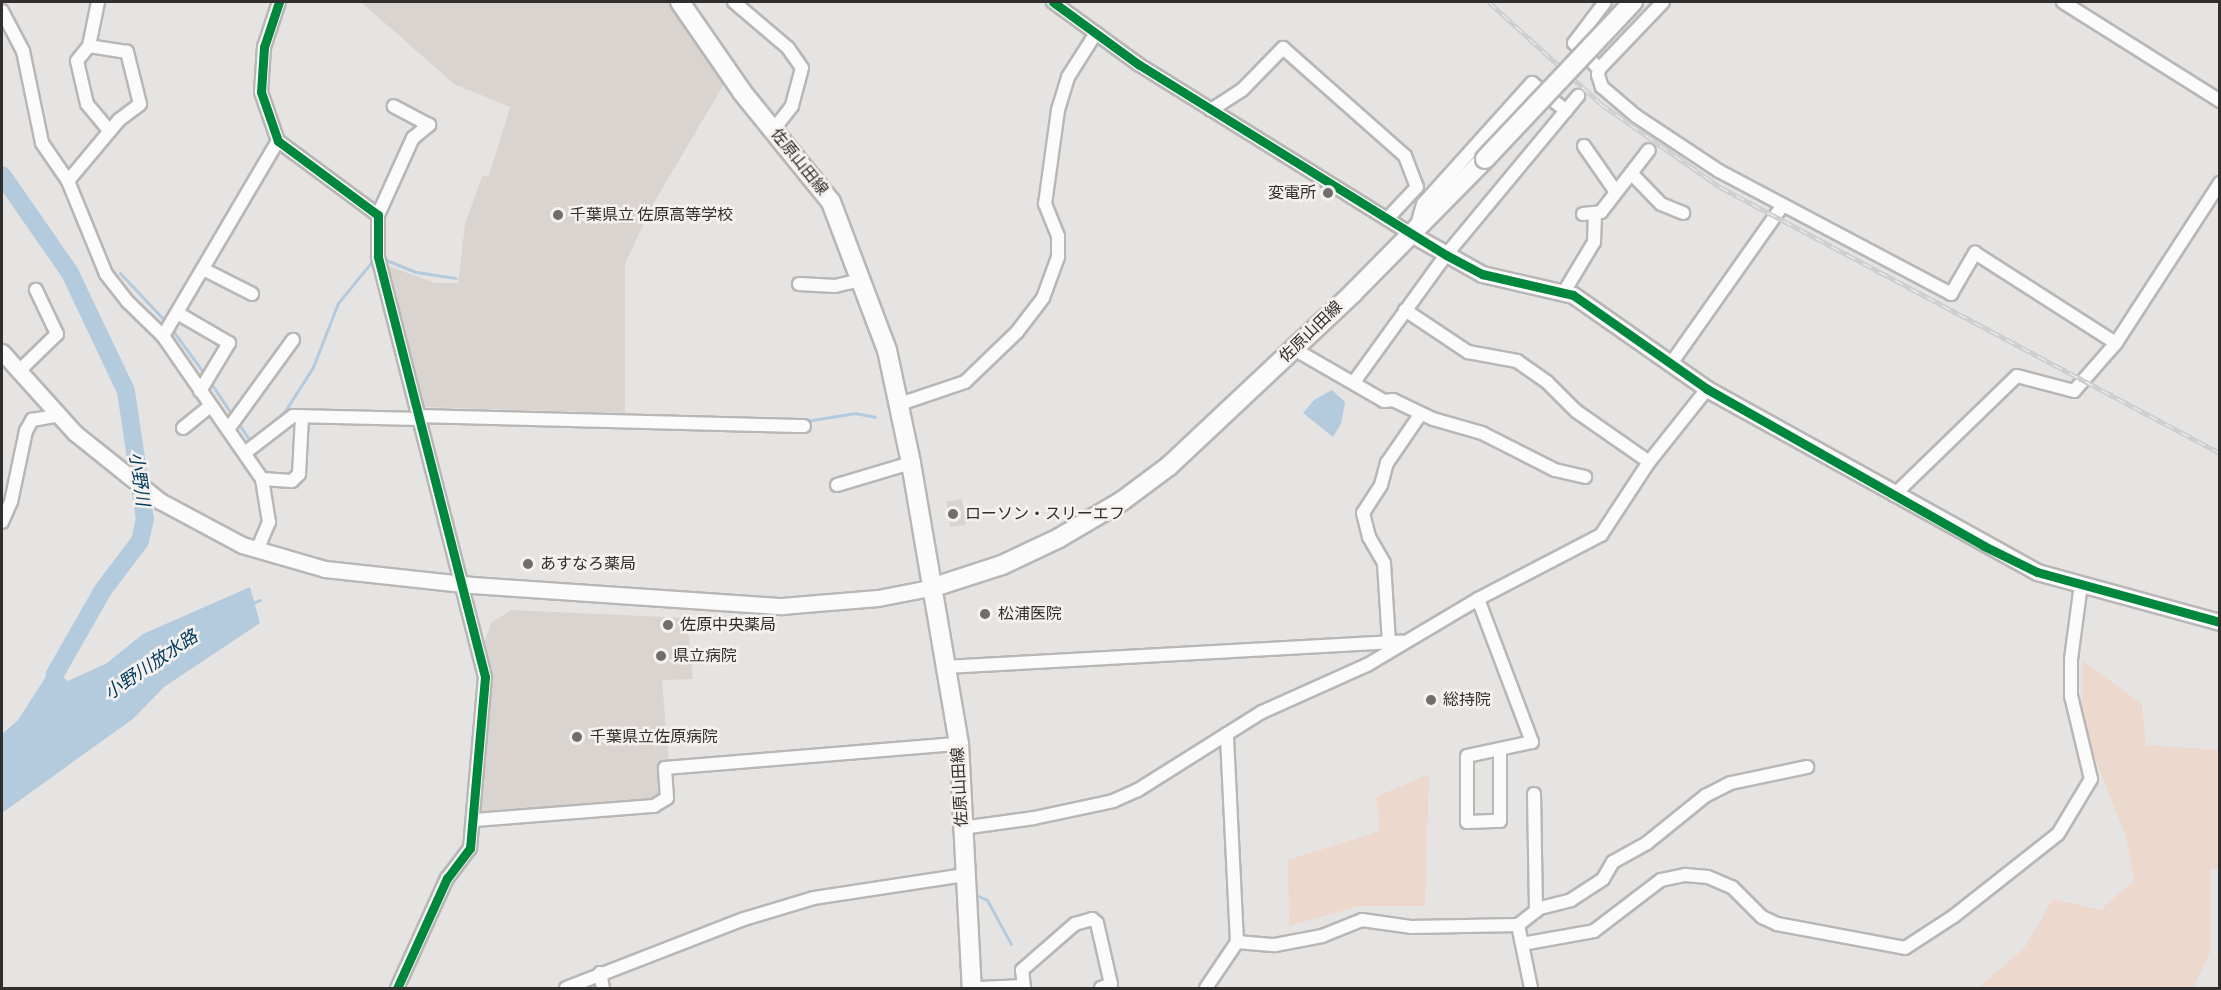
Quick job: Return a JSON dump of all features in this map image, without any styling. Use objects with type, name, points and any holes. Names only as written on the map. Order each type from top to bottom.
[{"type":"main road","name":"佐原山田線","points":[[680,2],[773,130],[831,202],[884,339],[900,404],[934,587],[959,744],[972,988]]},
{"type":"main road","name":"佐原山田線","points":[[934,587],[1011,560],[1059,538],[1122,501],[1179,457],[1414,232],[1633,2]]},
{"type":"street","points":[[98,2],[89,46],[78,61],[87,104],[110,131]]},
{"type":"street","points":[[279,2],[264,47],[261,70],[261,92],[278,141],[378,214]]},
{"type":"street","points":[[734,2],[788,48],[802,68],[792,106],[773,130]]},
{"type":"street","points":[[1605,2],[1574,43],[1599,69],[1602,87],[1636,116],[1719,171],[1951,294],[1976,253],[2116,343]]},
{"type":"street","points":[[1599,69],[1663,2]]},
{"type":"street","points":[[2063,2],[2220,101]]},
{"type":"street","points":[[1060,4],[1096,33],[1211,110],[1387,219],[1414,232],[1446,255],[1482,274],[1564,292],[1707,389],[1894,495],[2037,572],[2220,622]]},
{"type":"street","points":[[2,11],[23,51],[42,142],[68,181],[106,274],[128,302],[168,330],[200,391],[230,428],[262,479],[269,522],[257,550]]},
{"type":"street","points":[[900,404],[965,382],[1017,332],[1043,298],[1058,257],[1058,236],[1045,204],[1058,110],[1068,77],[1096,33]]},
{"type":"street","points":[[68,181],[110,131],[140,104],[127,52],[89,46]]},
{"type":"street","points":[[1211,110],[1242,90],[1282,48],[1405,156],[1417,187],[1387,219]]},
{"type":"street","points":[[1414,232],[1423,204],[1532,83],[1566,111]]},
{"type":"street","points":[[1354,382],[1446,255],[1578,96]]},
{"type":"street","points":[[394,106],[429,125],[412,138],[378,214],[378,259],[483,660],[486,689],[473,788],[475,820],[470,848],[447,878],[397,988]]},
{"type":"street","points":[[168,330],[278,141]]},
{"type":"street","points":[[1584,146],[1616,192]]},
{"type":"street","points":[[1564,292],[1594,243],[1589,213],[1601,212],[1649,150]]},
{"type":"street","points":[[1631,173],[1661,204],[1683,213]]},
{"type":"street","points":[[1894,495],[2017,376],[2074,391],[2116,343],[2220,183]]},
{"type":"street","points":[[1670,365],[1782,206]]},
{"type":"street","points":[[203,269],[252,294]]},
{"type":"street","points":[[799,284],[835,286],[861,280]]},
{"type":"street","points":[[19,371],[57,334],[36,290]]},
{"type":"street","points":[[1405,310],[1468,352],[1517,361],[1547,382],[1576,411],[1649,462]]},
{"type":"street","points":[[179,314],[229,343],[200,391]]},
{"type":"street","points":[[230,428],[293,340]]},
{"type":"street","points":[[1294,349],[1384,401],[1393,400],[1420,414],[1482,432],[1554,470],[1585,477]]},
{"type":"street","points":[[2,352],[59,415],[122,474],[196,523],[257,550],[354,574],[462,584],[782,606],[878,598],[934,587]]},
{"type":"street","points":[[962,828],[1034,818],[1113,801],[1138,790],[1262,712],[1367,665],[1478,599],[1601,535],[1649,462],[1707,389]]},
{"type":"street","points":[[183,428],[210,406]]},
{"type":"street","points":[[1389,643],[1384,563],[1369,537],[1363,513],[1381,485],[1388,463],[1420,414]]},
{"type":"street","points":[[2,522],[26,431],[32,420],[59,415]]},
{"type":"street","points":[[246,452],[293,416],[418,416],[804,426]]},
{"type":"street","points":[[262,479],[292,481],[299,474],[302,416]]},
{"type":"street","points":[[837,484],[857,476],[911,464]]},
{"type":"street","points":[[1522,944],[1594,932],[1661,880],[1685,875],[1707,877],[1732,888],[1762,917],[1777,924],[1905,948],[1954,916],[2058,834],[2091,779],[2071,696],[2071,659],[2081,584]]},
{"type":"street","points":[[1478,599],[1532,742],[1500,748],[1467,756],[1467,822],[1500,820],[1500,748]]},
{"type":"street","points":[[947,666],[1405,642]]},
{"type":"street","points":[[1206,988],[1237,942],[1227,734]]},
{"type":"street","points":[[475,820],[654,806],[668,798],[665,768],[959,744]]},
{"type":"street","points":[[1237,942],[1275,945],[1322,936],[1362,920],[1411,927],[1518,925],[1536,911],[1571,900],[1604,879],[1613,862],[1647,843],[1705,796],[1731,783],[1808,766]]},
{"type":"street","points":[[1534,794],[1536,911]]},
{"type":"street","points":[[566,988],[744,919],[814,898],[966,875]]},
{"type":"street","points":[[980,988],[1024,987],[1022,970],[1075,924],[1092,919],[1097,922],[1111,984],[1101,988]]},
{"type":"street","points":[[1518,925],[1531,988]]},
{"type":"street","points":[[600,973],[603,988]]},
{"type":"shaded area","name":"千葉県立 佐原高等学校","points":[[361,2],[674,2],[727,79],[652,206],[625,264],[625,413],[420,407],[386,265],[435,283],[458,283],[465,224],[482,177],[489,175],[510,107],[454,84]]},
{"type":"shaded area","points":[[962,499],[966,525],[950,527],[946,502]]},
{"type":"shaded area","name":"千葉県立佐原病院","points":[[511,610],[687,618],[693,679],[662,680],[669,763],[658,764],[661,797],[654,802],[481,816],[477,789],[492,678],[485,641],[491,623]]},
{"type":"shaded area","points":[[2082,660],[2142,704],[2146,745],[2219,750],[2219,869],[2210,869],[2210,952],[2193,988],[1978,988],[2024,948],[2053,899],[2100,910],[2134,881],[2126,837],[2082,725]]},
{"type":"shaded area","points":[[1429,774],[1425,906],[1359,906],[1289,926],[1288,860],[1380,831],[1376,797]]},
{"type":"water","points":[[1332,390],[1345,402],[1341,424],[1333,437],[1303,413],[1314,400]]},
{"type":"water","points":[[250,587],[260,623],[164,687],[134,718],[2,813],[2,734],[18,720],[51,669],[68,681],[107,663],[143,634]]},
{"type":"waterway","name":"小野川","points":[[2,175],[70,273],[126,391],[145,519],[140,541],[103,590],[55,674],[52,697]]},
{"type":"waterway","points":[[381,258],[416,272],[456,278]]},
{"type":"waterway","points":[[285,411],[313,367],[338,303],[374,259]]},
{"type":"waterway","points":[[120,273],[167,323]]},
{"type":"waterway","points":[[171,328],[206,376]]},
{"type":"waterway","points":[[210,382],[233,416]]},
{"type":"waterway","points":[[237,421],[250,441],[285,411],[292,411]]},
{"type":"waterway","points":[[806,421],[855,413],[875,417]]},
{"type":"waterway","name":"小野川放水路","points":[[250,604],[260,600]]},
{"type":"waterway","points":[[976,895],[987,900],[1011,944]]},
{"type":"railway","points":[[1489,2],[1601,104],[1720,187],[2220,453]]},
{"type":"cycle path","points":[[279,2],[264,47],[261,92],[278,141],[378,215],[378,257],[485,677],[470,848],[447,878],[397,988]]},
{"type":"cycle path","points":[[1053,2],[1138,64],[1446,255],[1482,274],[1573,295],[1707,389],[1984,546],[2037,572],[2220,622]]},
{"type":"place","name":"変電所","points":[[1328,193]]},
{"type":"place","name":"千葉県立 佐原高等学校","points":[[558,215]]},
{"type":"place","name":"ローソン・スリーエフ","points":[[953,514]]},
{"type":"place","name":"あすなろ薬局","points":[[528,564]]},
{"type":"place","name":"松浦医院","points":[[985,614]]},
{"type":"place","name":"佐原中央薬局","points":[[668,625]]},
{"type":"place","name":"県立病院","points":[[661,656]]},
{"type":"place","name":"総持院","points":[[1431,700]]},
{"type":"place","name":"千葉県立佐原病院","points":[[577,737]]}]
